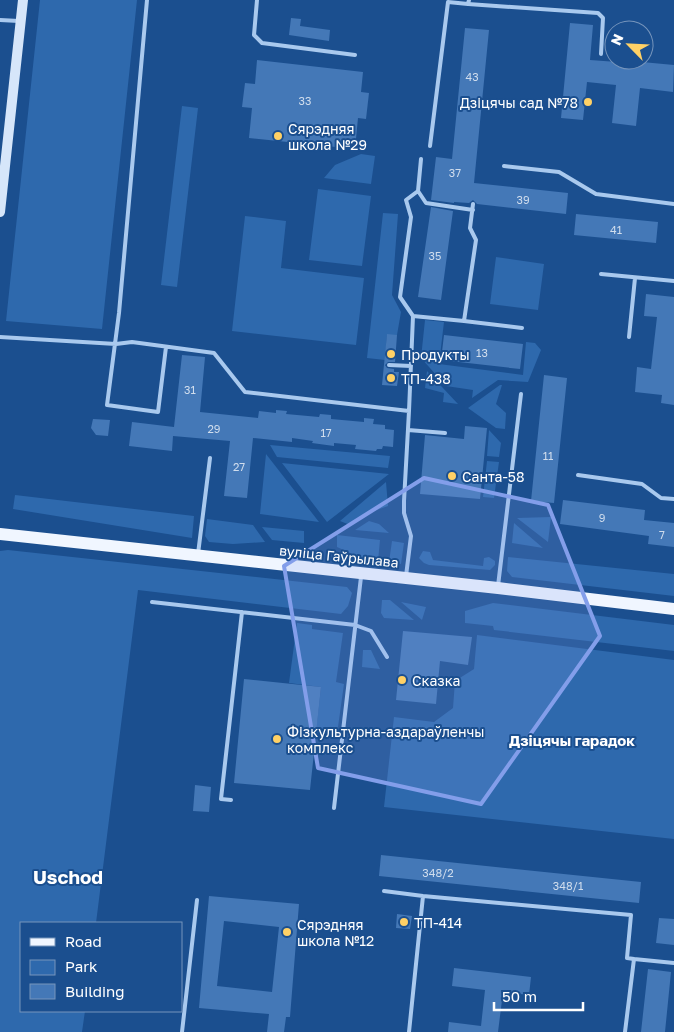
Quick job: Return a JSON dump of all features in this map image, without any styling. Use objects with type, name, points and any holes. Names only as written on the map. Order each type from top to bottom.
[{"type":"main road","name":"вуліца Гаўрылава","points":[[0,534],[674,609]]},
{"type":"street","points":[[0,212],[24,0]]},
{"type":"lane","points":[[147,0],[116,344],[106,405],[158,412],[166,347]]},
{"type":"lane","points":[[257,0],[254,35],[262,43],[355,55]]},
{"type":"lane","points":[[430,146],[446,1],[598,13],[603,18],[601,54]]},
{"type":"lane","points":[[0,20],[22,21]]},
{"type":"lane","points":[[421,159],[418,191],[426,203],[473,210]]},
{"type":"lane","points":[[504,166],[559,172],[596,194],[674,204]]},
{"type":"lane","points":[[406,579],[411,536],[404,512],[404,501],[413,316],[400,297],[411,217],[406,200],[418,191]]},
{"type":"lane","points":[[464,321],[476,240],[470,228],[473,204]]},
{"type":"lane","points":[[602,274],[674,281]]},
{"type":"lane","points":[[629,337],[635,278]]},
{"type":"lane","points":[[413,316],[522,328]]},
{"type":"lane","points":[[0,337],[116,344],[132,342],[214,353],[245,392],[409,411]]},
{"type":"lane","points":[[389,365],[411,366]]},
{"type":"lane","points":[[498,588],[521,394]]},
{"type":"lane","points":[[408,430],[445,433]]},
{"type":"lane","points":[[198,556],[210,458]]},
{"type":"lane","points":[[578,475],[642,484],[661,498],[674,499]]},
{"type":"lane","points":[[334,808],[362,574]]},
{"type":"lane","points":[[152,602],[356,625],[371,631],[387,657]]},
{"type":"lane","points":[[231,800],[221,800],[242,612]]},
{"type":"lane","points":[[384,891],[631,915],[627,958],[674,963]]},
{"type":"lane","points":[[409,1032],[423,896]]},
{"type":"lane","points":[[182,1032],[198,900]]},
{"type":"lane","points":[[626,1032],[634,959]]},
{"type":"highlighted area","points":[[424,478],[548,505],[600,636],[481,804],[318,768],[284,566]]},
{"type":"green space","points":[[40,0],[137,0],[102,329],[6,321]]},
{"type":"green space","points":[[182,106],[198,108],[177,287],[161,285]]},
{"type":"green space","points":[[361,154],[375,156],[371,184],[324,178],[335,165]]},
{"type":"green space","points":[[318,189],[371,196],[362,266],[309,260]]},
{"type":"green space","points":[[383,213],[398,214],[392,295],[401,312],[397,335],[387,335],[385,360],[367,358]]},
{"type":"green space","points":[[245,216],[286,221],[281,268],[364,278],[356,345],[232,331]]},
{"type":"green space","points":[[496,257],[544,264],[538,310],[490,304]]},
{"type":"green space","points":[[425,320],[444,322],[439,364],[523,375],[526,342],[535,343],[541,350],[528,382],[498,380],[472,398],[473,390],[446,386],[421,358]]},
{"type":"green space","points":[[427,371],[458,404],[443,402],[444,393],[425,388]]},
{"type":"green space","points":[[502,385],[496,404],[506,413],[505,429],[496,428],[468,408]]},
{"type":"green space","points":[[489,430],[501,443],[499,457],[487,456]]},
{"type":"green space","points":[[270,445],[390,456],[388,468],[277,457]]},
{"type":"green space","points":[[266,454],[319,522],[260,514]]},
{"type":"green space","points":[[487,461],[499,462],[494,498],[483,497]]},
{"type":"green space","points":[[282,463],[389,474],[327,522]]},
{"type":"green space","points":[[386,482],[388,506],[374,511],[350,525],[340,521]]},
{"type":"green space","points":[[15,495],[194,516],[192,538],[13,509]]},
{"type":"green space","points":[[551,517],[548,542],[517,518]]},
{"type":"green space","points":[[207,519],[253,525],[265,542],[233,544],[209,542],[205,536]]},
{"type":"green space","points":[[369,521],[379,524],[389,533],[355,530]]},
{"type":"green space","points":[[514,523],[543,548],[512,543]]},
{"type":"green space","points":[[262,527],[304,531],[304,543],[272,540]]},
{"type":"green space","points":[[337,535],[380,540],[378,561],[361,558],[337,547]]},
{"type":"green space","points":[[392,541],[404,543],[401,564],[389,562]]},
{"type":"green space","points":[[8,550],[347,587],[352,593],[348,606],[341,614],[138,590],[96,922],[20,922],[20,1012],[85,1012],[82,1032],[0,1032],[0,551]]},
{"type":"green space","points":[[423,551],[430,552],[433,560],[483,566],[484,558],[489,557],[495,561],[495,565],[490,570],[429,565],[419,558]]},
{"type":"green space","points":[[508,557],[674,574],[674,596],[512,577],[507,571]]},
{"type":"green space","points":[[382,600],[390,600],[414,620],[384,618],[381,613]]},
{"type":"green space","points":[[401,602],[426,607],[422,620]]},
{"type":"green space","points":[[493,603],[674,625],[674,651],[494,630],[493,626],[465,623],[465,611]]},
{"type":"green space","points":[[297,623],[312,625],[312,629],[343,633],[336,682],[344,684],[337,734],[316,732],[321,687],[289,683]]},
{"type":"green space","points":[[477,635],[674,660],[674,839],[384,807],[394,717],[434,722],[453,708],[455,681],[474,669]]},
{"type":"green space","points":[[363,650],[371,650],[380,669],[362,667]]},
{"type":"building","points":[[291,18],[301,19],[300,26],[330,30],[329,41],[289,35]]},
{"type":"building","points":[[570,23],[593,25],[590,60],[604,61],[604,70],[654,70],[654,63],[674,65],[673,92],[640,88],[636,126],[612,123],[616,85],[587,82],[583,120],[561,118]]},
{"type":"building","points":[[465,28],[489,30],[474,183],[568,193],[566,214],[477,204],[473,200],[469,203],[454,203],[431,200],[436,157],[452,159]]},
{"type":"building","points":[[257,60],[363,72],[361,92],[369,93],[366,119],[358,118],[355,149],[249,138],[252,108],[242,107],[245,83],[255,84]]},
{"type":"building","points":[[431,207],[453,211],[441,300],[418,297]]},
{"type":"building","points":[[576,214],[658,222],[656,243],[574,235]]},
{"type":"building","points":[[646,294],[674,297],[674,405],[661,403],[662,395],[635,392],[637,367],[651,369],[657,317],[644,316]]},
{"type":"building","points":[[387,334],[397,335],[395,362],[388,362],[385,365],[387,368],[394,369],[394,372],[399,372],[397,386],[382,385]]},
{"type":"building","points":[[444,335],[523,344],[520,369],[441,360]]},
{"type":"building","points":[[182,355],[205,357],[200,412],[258,418],[259,411],[276,413],[276,410],[287,411],[286,414],[319,417],[320,414],[331,415],[331,419],[364,422],[364,418],[374,419],[373,424],[385,425],[385,429],[394,430],[393,447],[383,446],[382,449],[377,449],[376,451],[355,449],[356,445],[334,443],[334,446],[292,438],[292,442],[253,438],[247,498],[224,496],[230,441],[173,436],[172,451],[129,446],[132,422],[174,427]]},
{"type":"building","points":[[544,375],[567,378],[554,503],[531,501]]},
{"type":"building","points":[[93,419],[110,420],[108,436],[96,435],[91,428]]},
{"type":"building","name":"Санта-58","points":[[465,426],[487,428],[480,499],[420,494],[425,435],[464,439]]},
{"type":"building","points":[[563,500],[645,510],[644,520],[674,523],[674,547],[648,544],[649,536],[560,524]]},
{"type":"building","points":[[403,631],[472,637],[468,665],[440,661],[436,704],[396,700]]},
{"type":"building","name":"Фізкультурна-аздараўленчы комплекс","points":[[244,679],[321,687],[310,790],[234,783]]},
{"type":"building","points":[[195,785],[211,787],[209,812],[193,811]]},
{"type":"building","points":[[381,855],[641,882],[639,903],[379,876]]},
{"type":"building","points":[[209,896],[299,904],[290,1017],[286,1017],[284,1032],[267,1032],[269,1014],[199,1008]],"holes":[[[224,921],[279,927],[272,992],[217,986]]]},
{"type":"building","name":"ТП-414","points":[[397,914],[412,916],[410,929],[396,928]]},
{"type":"building","points":[[659,918],[674,919],[674,945],[656,943]]},
{"type":"building","points":[[454,968],[531,977],[529,995],[503,992],[498,1032],[448,1032],[449,1022],[481,1026],[485,990],[452,986]]},
{"type":"building","points":[[648,969],[671,972],[665,1032],[641,1032]]},
{"type":"place","name":"Дзіцячы сад №78","points":[[588,102]]},
{"type":"place","name":"Сярэдняя школа №29","points":[[278,136]]},
{"type":"place","name":"Продукты","points":[[391,354]]},
{"type":"place","name":"ТП-438","points":[[391,378]]},
{"type":"place","name":"Санта-58","points":[[452,476]]},
{"type":"place","name":"Сказка","points":[[402,680]]},
{"type":"place","name":"Фізкультурна-аздараўленчы комплекс","points":[[277,739]]},
{"type":"place","name":"ТП-414","points":[[404,922]]},
{"type":"place","name":"Сярэдняя школа №12","points":[[287,932]]},
{"type":"district","name":"Дзіцячы гарадок","points":[[572,740]]},
{"type":"district","name":"Uschod","points":[[68,876]]}]
